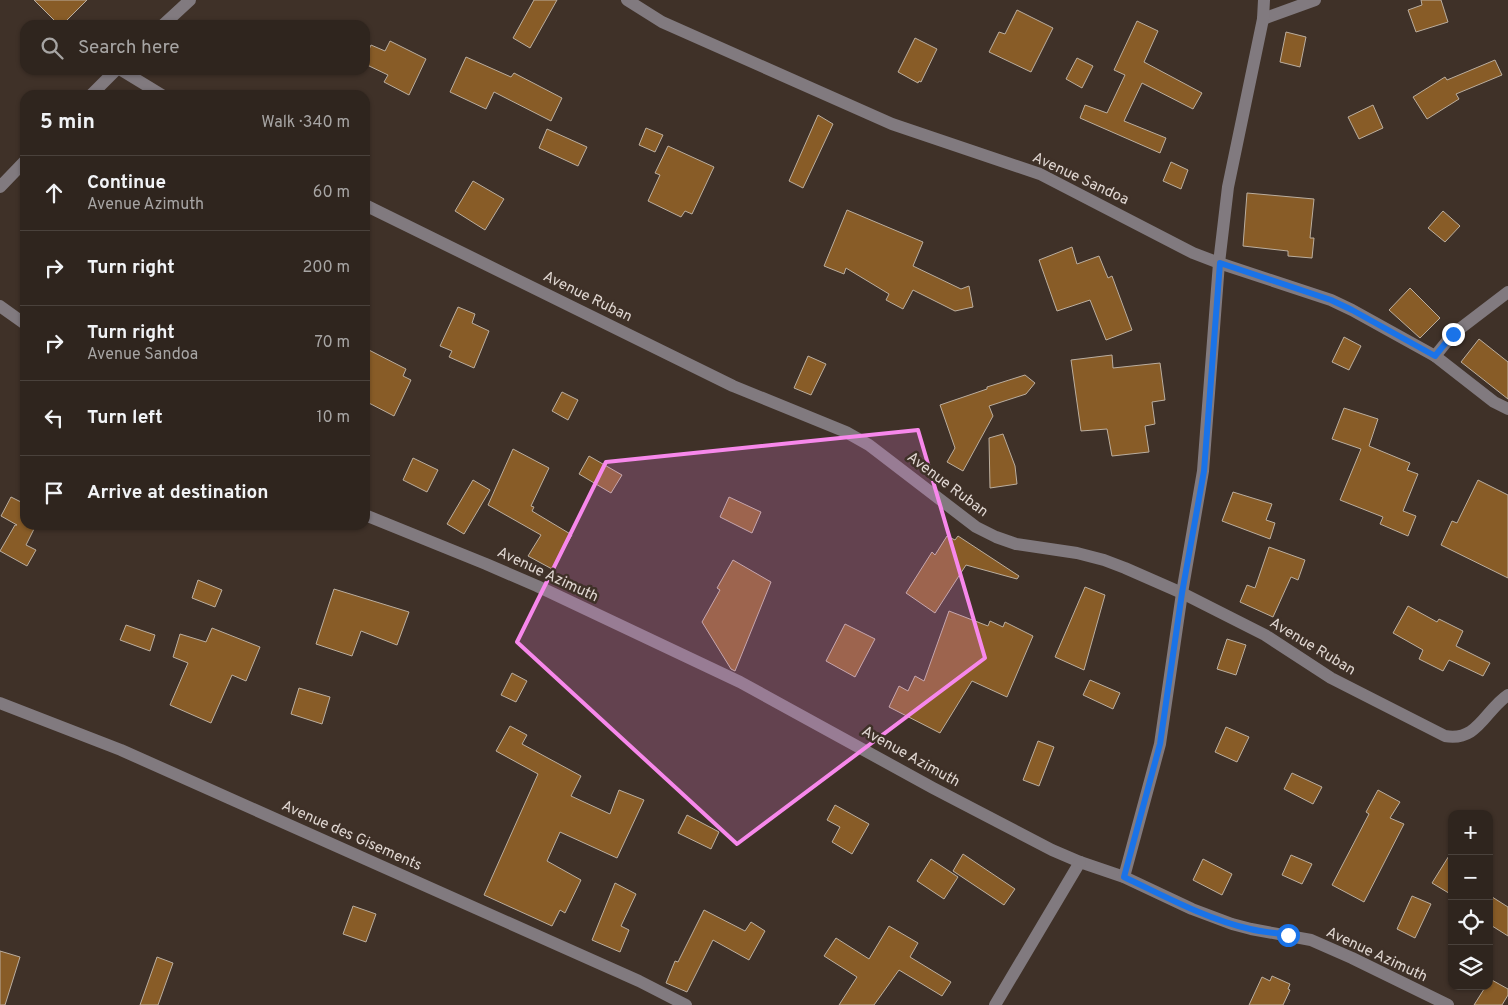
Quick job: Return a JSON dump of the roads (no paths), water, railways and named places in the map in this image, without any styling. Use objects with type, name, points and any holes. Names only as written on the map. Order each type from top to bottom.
[{"type":"street","points":[[168,20],[190,0]]},
{"type":"street","name":"Avenue Sandoa","points":[[627,0],[662,22],[892,124],[1040,174],[1193,253],[1331,300],[1435,356],[1494,402],[1508,410]]},
{"type":"street","points":[[1124,877],[1160,744],[1182,593],[1204,471],[1220,263],[1228,187],[1263,19],[1264,0]]},
{"type":"street","points":[[1263,19],[1316,0]]},
{"type":"street","points":[[96,90],[111,75]]},
{"type":"street","points":[[129,75],[154,90]]},
{"type":"street","points":[[0,187],[20,166]]},
{"type":"street","name":"Avenue Ruban","points":[[370,207],[733,386],[846,432],[869,445],[976,527],[996,537],[1016,544],[1077,553],[1104,560],[1182,593],[1265,635],[1331,678],[1445,736],[1459,737],[1472,731],[1508,694]]},
{"type":"street","points":[[1435,356],[1453,334],[1508,292]]},
{"type":"street","points":[[0,306],[20,320]]},
{"type":"street","name":"Avenue Azimuth","points":[[370,517],[503,571],[706,665],[773,698],[1052,850],[1124,877],[1192,909],[1232,924],[1251,930],[1311,940],[1448,1005]]},
{"type":"street","name":"Avenue des Gisements","points":[[0,703],[121,750],[639,981],[686,1005]]},
{"type":"street","points":[[995,1005],[1080,862]]}]
